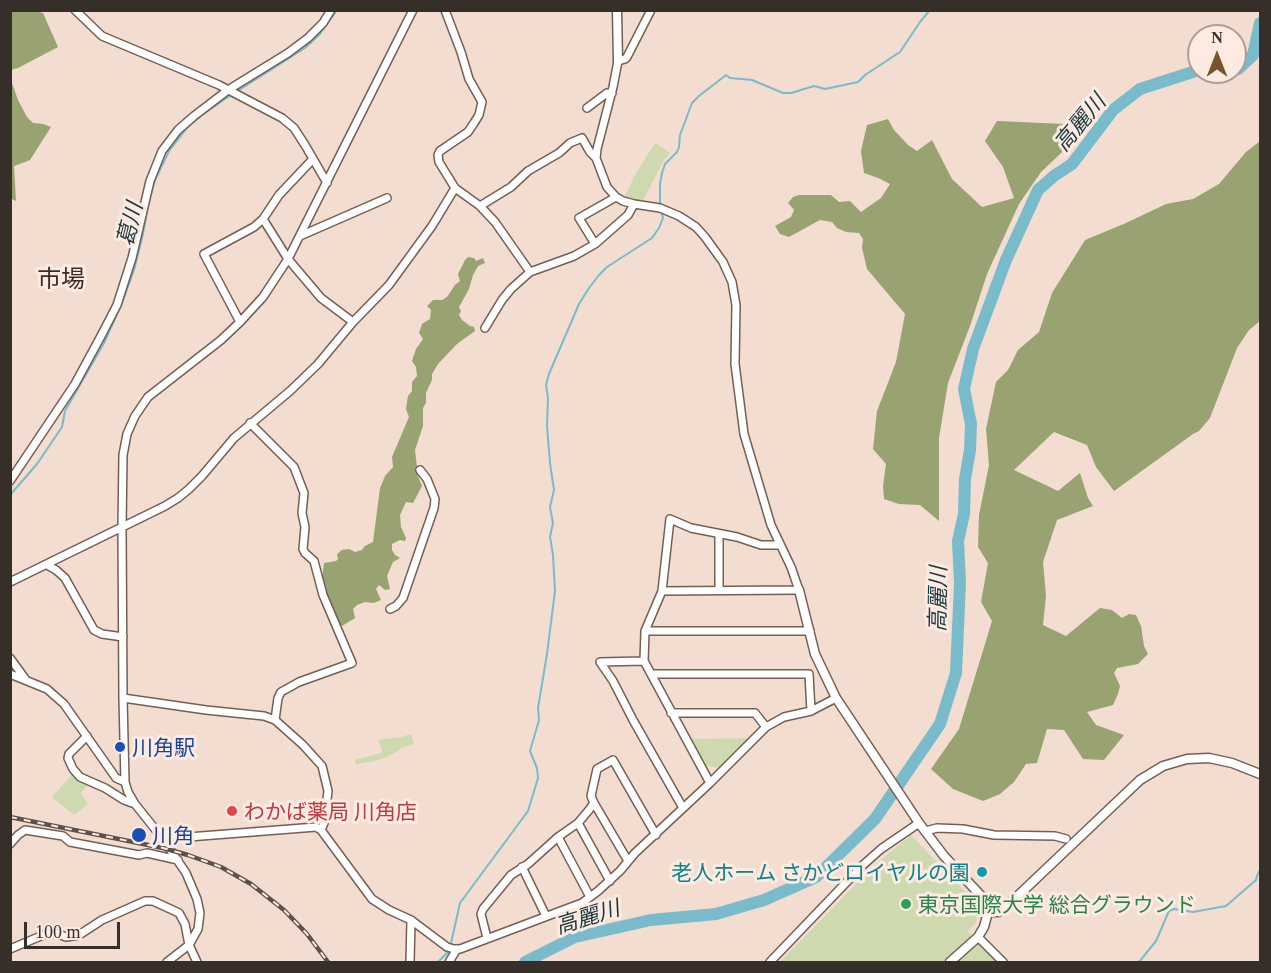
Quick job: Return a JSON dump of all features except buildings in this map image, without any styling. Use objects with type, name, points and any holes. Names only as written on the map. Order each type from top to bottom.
[{"type":"street","points":[[75,10],[102,36],[228,90],[282,118],[294,128],[327,183]]},
{"type":"street","points":[[10,481],[75,384],[117,305],[132,258],[150,181],[162,151],[178,130],[210,102],[308,38],[323,23],[331,10]]},
{"type":"street","points":[[167,963],[194,938],[200,920],[199,904],[186,873],[135,804],[125,783],[122,528],[124,444],[130,424],[148,397],[221,340],[263,297],[288,259],[413,10]]},
{"type":"street","points":[[445,10],[469,79],[482,102],[479,115],[468,132],[440,152],[439,162],[455,188],[480,206],[495,222],[530,272]]},
{"type":"street","points":[[596,158],[618,61],[617,10]]},
{"type":"street","points":[[618,61],[627,57],[651,10]]},
{"type":"street","points":[[587,108],[607,93],[612,93]]},
{"type":"street","points":[[480,206],[512,187],[528,171],[560,153],[570,143],[582,138],[596,158],[607,186],[616,197],[634,204],[670,211],[696,227],[723,262],[732,282],[736,305],[735,364],[744,434],[771,525],[799,590],[815,654],[842,708],[919,823],[944,856],[983,898],[988,912],[984,927],[978,937],[950,963]]},
{"type":"street","points":[[240,322],[204,254],[254,227],[279,195],[313,159]]},
{"type":"street","points":[[10,582],[178,498],[202,476],[234,438],[318,364],[353,322],[389,285],[432,226],[455,188]]},
{"type":"street","points":[[595,244],[579,218],[616,197]]},
{"type":"street","points":[[300,236],[387,198]]},
{"type":"street","points":[[485,328],[502,300],[530,272],[574,256],[595,244],[627,215],[634,204]]},
{"type":"street","points":[[262,219],[288,259],[321,298],[353,322]]},
{"type":"street","points":[[250,423],[294,466],[304,493],[303,549],[314,561],[323,595],[352,663],[299,682],[281,692],[275,720]]},
{"type":"street","points":[[390,609],[403,598],[434,508],[435,499],[427,479],[420,470]]},
{"type":"street","points":[[710,783],[644,661],[645,631],[662,591],[670,519],[691,528],[736,537],[761,545],[780,545]]},
{"type":"street","points":[[719,534],[719,590]]},
{"type":"street","points":[[47,565],[65,578],[94,630],[102,634],[123,637]]},
{"type":"street","points":[[662,591],[799,590]]},
{"type":"street","points":[[645,631],[810,631]]},
{"type":"street","points":[[10,658],[26,680]]},
{"type":"street","points":[[644,661],[600,662],[613,681],[683,808]]},
{"type":"street","points":[[10,674],[47,689],[64,704],[116,777],[125,783]]},
{"type":"street","points":[[651,674],[809,674],[811,711]]},
{"type":"street","points":[[123,698],[258,715],[275,720],[322,766],[328,791],[321,830]]},
{"type":"street","points":[[163,839],[316,827],[321,830],[372,899],[411,920],[447,947],[457,949],[582,903],[620,871],[766,727],[784,717],[811,711],[836,698]]},
{"type":"street","points":[[671,713],[755,713],[766,727]]},
{"type":"street","points":[[87,736],[69,754],[68,758],[73,769],[80,777],[135,804]]},
{"type":"street","points":[[988,912],[998,912],[1006,907],[1140,780],[1163,766],[1186,759],[1209,758],[1232,763],[1260,774]]},
{"type":"street","points":[[628,861],[591,796],[597,769],[613,760],[656,835]]},
{"type":"street","points":[[487,938],[481,914],[483,909],[511,875],[578,823],[594,803]]},
{"type":"street","points":[[578,823],[610,880]]},
{"type":"street","points":[[770,963],[863,865],[881,849],[919,823]]},
{"type":"street","points":[[926,831],[937,828],[994,835],[1055,836],[1066,839]]},
{"type":"street","points":[[10,844],[25,830],[63,836],[70,842],[139,855],[147,853],[178,860]]},
{"type":"street","points":[[558,837],[590,897]]},
{"type":"street","points":[[522,867],[546,916]]},
{"type":"street","points":[[10,949],[48,933],[53,932],[66,937],[79,935],[102,920],[145,901],[153,901],[178,913],[185,924],[189,945],[197,963]]},
{"type":"street","points":[[410,963],[411,920]]},
{"type":"street","points":[[978,937],[1003,963]]},
{"type":"street","points":[[449,963],[457,949]]},
{"type":"green space","points":[[10,11],[43,13],[58,47],[11,70]]},
{"type":"green space","points":[[11,80],[27,117],[33,123],[51,127],[30,160],[14,166],[16,201],[10,198]]},
{"type":"green space","points":[[888,119],[894,130],[917,151],[932,140],[952,179],[982,207],[1014,198],[1003,167],[985,141],[997,121],[1065,124],[1076,139],[1041,172],[1019,204],[987,274],[948,383],[939,438],[939,521],[920,505],[899,504],[884,499],[886,464],[873,449],[877,411],[896,362],[905,314],[867,269],[862,248],[863,239],[859,233],[846,232],[837,228],[832,222],[820,220],[789,237],[780,234],[775,226],[791,217],[794,210],[788,203],[793,197],[799,195],[831,195],[839,202],[850,201],[861,212],[881,198],[890,184],[864,173],[861,151],[867,125]]},
{"type":"green space","points":[[1260,141],[1260,321],[1249,330],[1237,348],[1210,418],[1199,431],[1114,491],[1096,467],[1087,445],[1054,432],[1014,470],[1058,491],[1080,473],[1093,506],[1057,520],[1043,562],[1046,596],[1043,625],[1066,636],[1100,608],[1112,610],[1122,618],[1129,614],[1136,615],[1148,654],[1138,664],[1117,668],[1114,673],[1120,686],[1113,705],[1087,712],[1096,725],[1124,735],[1104,760],[1083,759],[1064,730],[1047,729],[1037,763],[1026,764],[1014,782],[1000,794],[983,801],[953,789],[931,769],[959,729],[992,621],[981,602],[988,563],[978,547],[979,515],[989,465],[986,429],[996,382],[1008,370],[1018,350],[1039,332],[1052,293],[1085,240],[1166,204],[1193,199],[1219,184],[1246,152]]},
{"type":"green space","points":[[655,143],[670,153],[642,202],[624,198],[636,173]]},
{"type":"green space","points":[[468,257],[476,261],[483,258],[485,263],[478,266],[459,307],[462,320],[474,327],[475,331],[457,344],[432,374],[423,408],[423,426],[415,450],[418,476],[422,486],[413,503],[406,502],[400,515],[401,527],[406,538],[405,541],[400,540],[392,544],[392,550],[400,558],[393,562],[387,576],[390,589],[385,590],[379,585],[376,589],[381,600],[357,605],[353,609],[355,618],[342,626],[338,623],[325,594],[322,579],[324,563],[336,561],[337,554],[342,550],[349,549],[355,552],[373,542],[380,488],[385,476],[393,467],[392,457],[409,417],[406,409],[408,396],[412,391],[412,382],[417,376],[416,367],[412,361],[423,339],[419,333],[422,324],[430,319],[431,310],[427,306],[433,300],[442,300],[447,297],[460,281],[458,274]]},
{"type":"green space","points":[[411,734],[414,744],[387,757],[356,764],[355,760],[381,753],[378,740]]},
{"type":"green space","points":[[751,738],[720,768],[704,766],[689,739]]},
{"type":"green space","points":[[74,772],[89,783],[81,793],[88,804],[74,815],[52,797]]},
{"type":"green space","name":"東京国際大学 総合グラウンド","points":[[911,835],[972,899],[978,910],[976,923],[968,931],[998,962],[780,962],[855,885]]},
{"type":"waterway","name":"葛川","points":[[236,92],[305,48],[320,34],[337,10]]},
{"type":"waterway","points":[[660,205],[662,173],[665,164],[677,152],[680,135],[692,103],[726,75],[730,78],[752,80],[783,93],[814,86],[825,89],[858,82],[900,52],[930,10]]},
{"type":"waterway","name":"高麗川","points":[[1247,61],[1253,55],[1260,23]]},
{"type":"waterway","name":"高麗川","points":[[525,962],[575,937],[651,920],[716,914],[764,900],[816,877],[875,819],[940,724],[956,673],[960,583],[958,541],[964,514],[971,424],[964,389],[973,349],[1006,260],[1038,190],[1072,164],[1113,110],[1140,89],[1187,74]]},
{"type":"waterway","name":"葛川","points":[[10,495],[37,464],[62,427],[65,411],[104,343],[134,270],[155,180],[169,151],[187,128],[231,95]]},
{"type":"waterway","points":[[451,943],[460,903],[528,811],[538,778],[537,768],[530,751],[539,720],[538,708],[555,591],[550,537],[553,523],[550,507],[554,490],[547,426],[546,385],[549,374],[579,304],[589,288],[607,267],[652,238],[663,218],[661,211]]},
{"type":"waterway","points":[[1139,962],[1156,941],[1169,911],[1174,909],[1193,912],[1226,906],[1256,880],[1260,870]]},
{"type":"waterway","points":[[438,962],[448,952]]},
{"type":"railway","points":[[10,817],[163,848],[221,867],[251,884],[284,910],[307,934],[328,962]]},
{"type":"place","name":"川角駅","points":[[120,747]]},
{"type":"place","name":"わかば薬局 川角店","points":[[232,811]]},
{"type":"place","name":"川角","points":[[139,835]]},
{"type":"place","name":"老人ホーム さかどロイヤルの園","points":[[982,872]]},
{"type":"place","name":"東京国際大学 総合グラウンド","points":[[906,904]]},
{"type":"district","name":"市場","points":[[61,278]]}]
